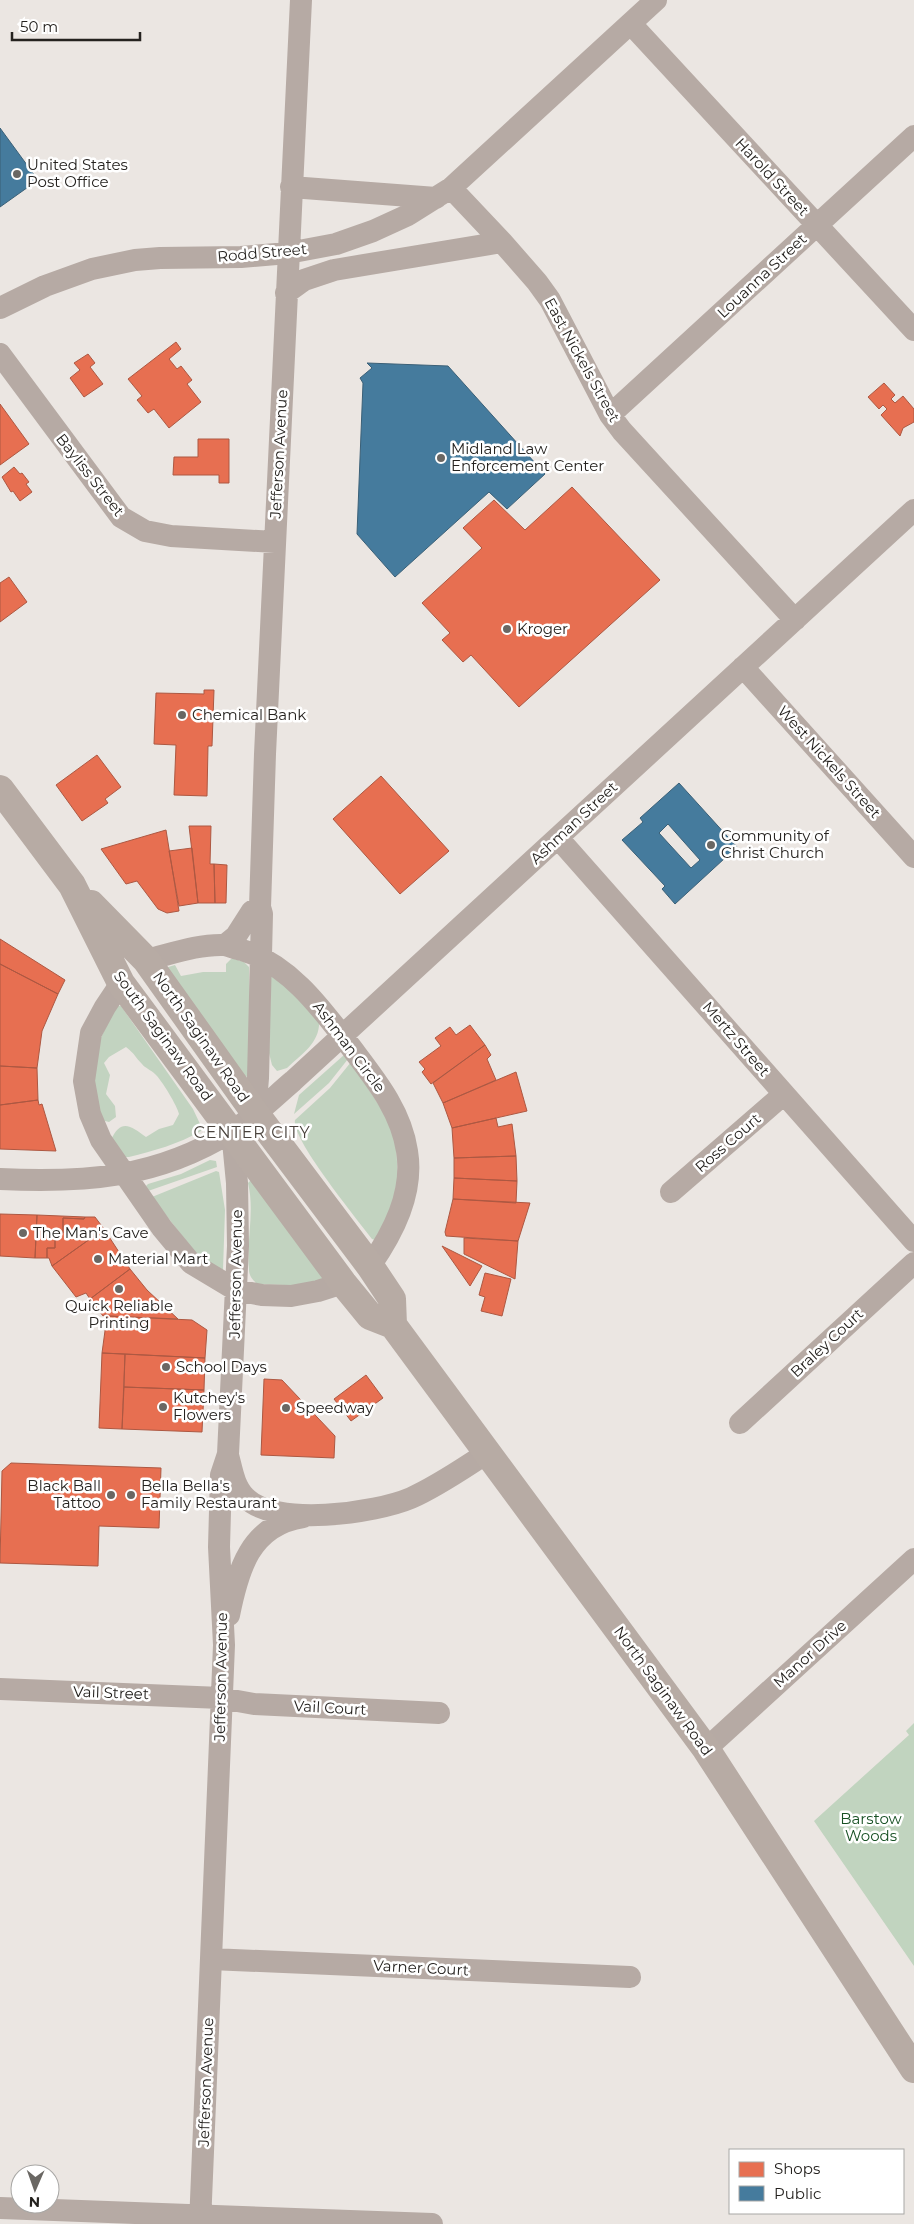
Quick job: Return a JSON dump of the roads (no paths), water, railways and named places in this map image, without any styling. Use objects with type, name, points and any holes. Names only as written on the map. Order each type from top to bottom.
[{"type":"main road","name":"South Saginaw Road","points":[[0,789],[72,885],[121,983],[232,1132]]},
{"type":"main road","name":"North Saginaw Road","points":[[72,885],[146,960],[255,1113],[370,1266],[392,1299],[393,1325],[706,1749],[914,2069]]},
{"type":"main road","points":[[232,1132],[343,1283],[370,1316],[393,1325]]},
{"type":"street","name":"Jefferson Avenue","points":[[255,1113],[262,956],[262,914],[260,907],[265,754],[301,0]]},
{"type":"street","name":"Rodd Street","points":[[0,308],[45,286],[92,269],[135,260],[288,253],[336,244],[373,231],[408,214],[444,193],[656,0]]},
{"type":"street","name":"Harold Street","points":[[631,24],[914,330]]},
{"type":"street","name":"Louanna Street","points":[[610,415],[914,136]]},
{"type":"street","points":[[291,187],[444,193]]},
{"type":"street","name":"East Nickels Street","points":[[444,193],[502,242],[536,282],[550,300],[610,415],[622,431],[795,620]]},
{"type":"street","points":[[286,293],[304,280],[334,270],[502,242]]},
{"type":"street","name":"Bayliss Street","points":[[0,354],[121,517],[145,531],[171,536],[275,542]]},
{"type":"street","name":"Ashman Street","points":[[0,1179],[78,1180],[125,1174],[168,1163],[232,1132],[342,1036],[914,510]]},
{"type":"street","name":"West Nickels Street","points":[[743,667],[914,857]]},
{"type":"street","name":"Mertz Street","points":[[558,838],[914,1240]]},
{"type":"street","points":[[225,945],[243,928],[252,911],[260,907]]},
{"type":"street","name":"Ashman Circle","points":[[146,960],[199,947],[225,945],[262,956],[289,976],[312,998],[382,1088],[401,1125],[408,1152],[408,1179],[401,1211],[387,1242],[370,1266]]},
{"type":"street","points":[[121,983],[91,1033],[84,1081],[90,1114],[98,1132],[162,1228],[191,1263],[236,1290],[262,1295],[291,1296],[318,1291],[343,1283]]},
{"type":"street","name":"Ross Court","points":[[672,1192],[784,1094]]},
{"type":"street","name":"Jefferson Avenue","points":[[201,2220],[224,1645],[218,1547],[221,1475],[228,1454],[236,1290],[238,1212],[232,1132]]},
{"type":"street","name":"Braley Court","points":[[740,1424],[914,1263]]},
{"type":"street","points":[[224,1645],[238,1580],[246,1558],[256,1542],[279,1524],[298,1518],[319,1515],[371,1511],[402,1502],[436,1486],[487,1452]]},
{"type":"street","points":[[228,1454],[238,1488],[250,1502],[278,1512],[319,1515]]},
{"type":"street","name":"Manor Drive","points":[[706,1749],[914,1558]]},
{"type":"street","name":"Vail Street","points":[[0,1689],[222,1698]]},
{"type":"street","name":"Vail Court","points":[[222,1698],[254,1704],[440,1713]]},
{"type":"street","name":"Varner Court","points":[[211,1958],[630,1977]]},
{"type":"street","points":[[0,2208],[201,2220],[432,2224]]},
{"type":"place","name":"United States Post Office","points":[[17,174]]},
{"type":"place","name":"Midland Law Enforcement Center","points":[[441,458]]},
{"type":"place","name":"Kroger","points":[[507,629]]},
{"type":"place","name":"Chemical Bank","points":[[182,715]]},
{"type":"place","name":"Community of Christ Church","points":[[711,845]]},
{"type":"place","name":"The Man's Cave","points":[[23,1233]]},
{"type":"place","name":"Material Mart","points":[[98,1259]]},
{"type":"place","name":"Quick Reliable Printing","points":[[119,1289]]},
{"type":"place","name":"School Days","points":[[166,1367]]},
{"type":"place","name":"Kutchey's Flowers","points":[[163,1407]]},
{"type":"place","name":"Speedway","points":[[286,1408]]},
{"type":"place","name":"Black Ball Tattoo","points":[[111,1495]]},
{"type":"place","name":"Bella Bella's Family Restaurant","points":[[131,1495]]},
{"type":"district","name":"CENTER CITY","points":[[252,1132]]},
{"type":"park label","name":"Barstow Woods","points":[[871,1828]]}]
